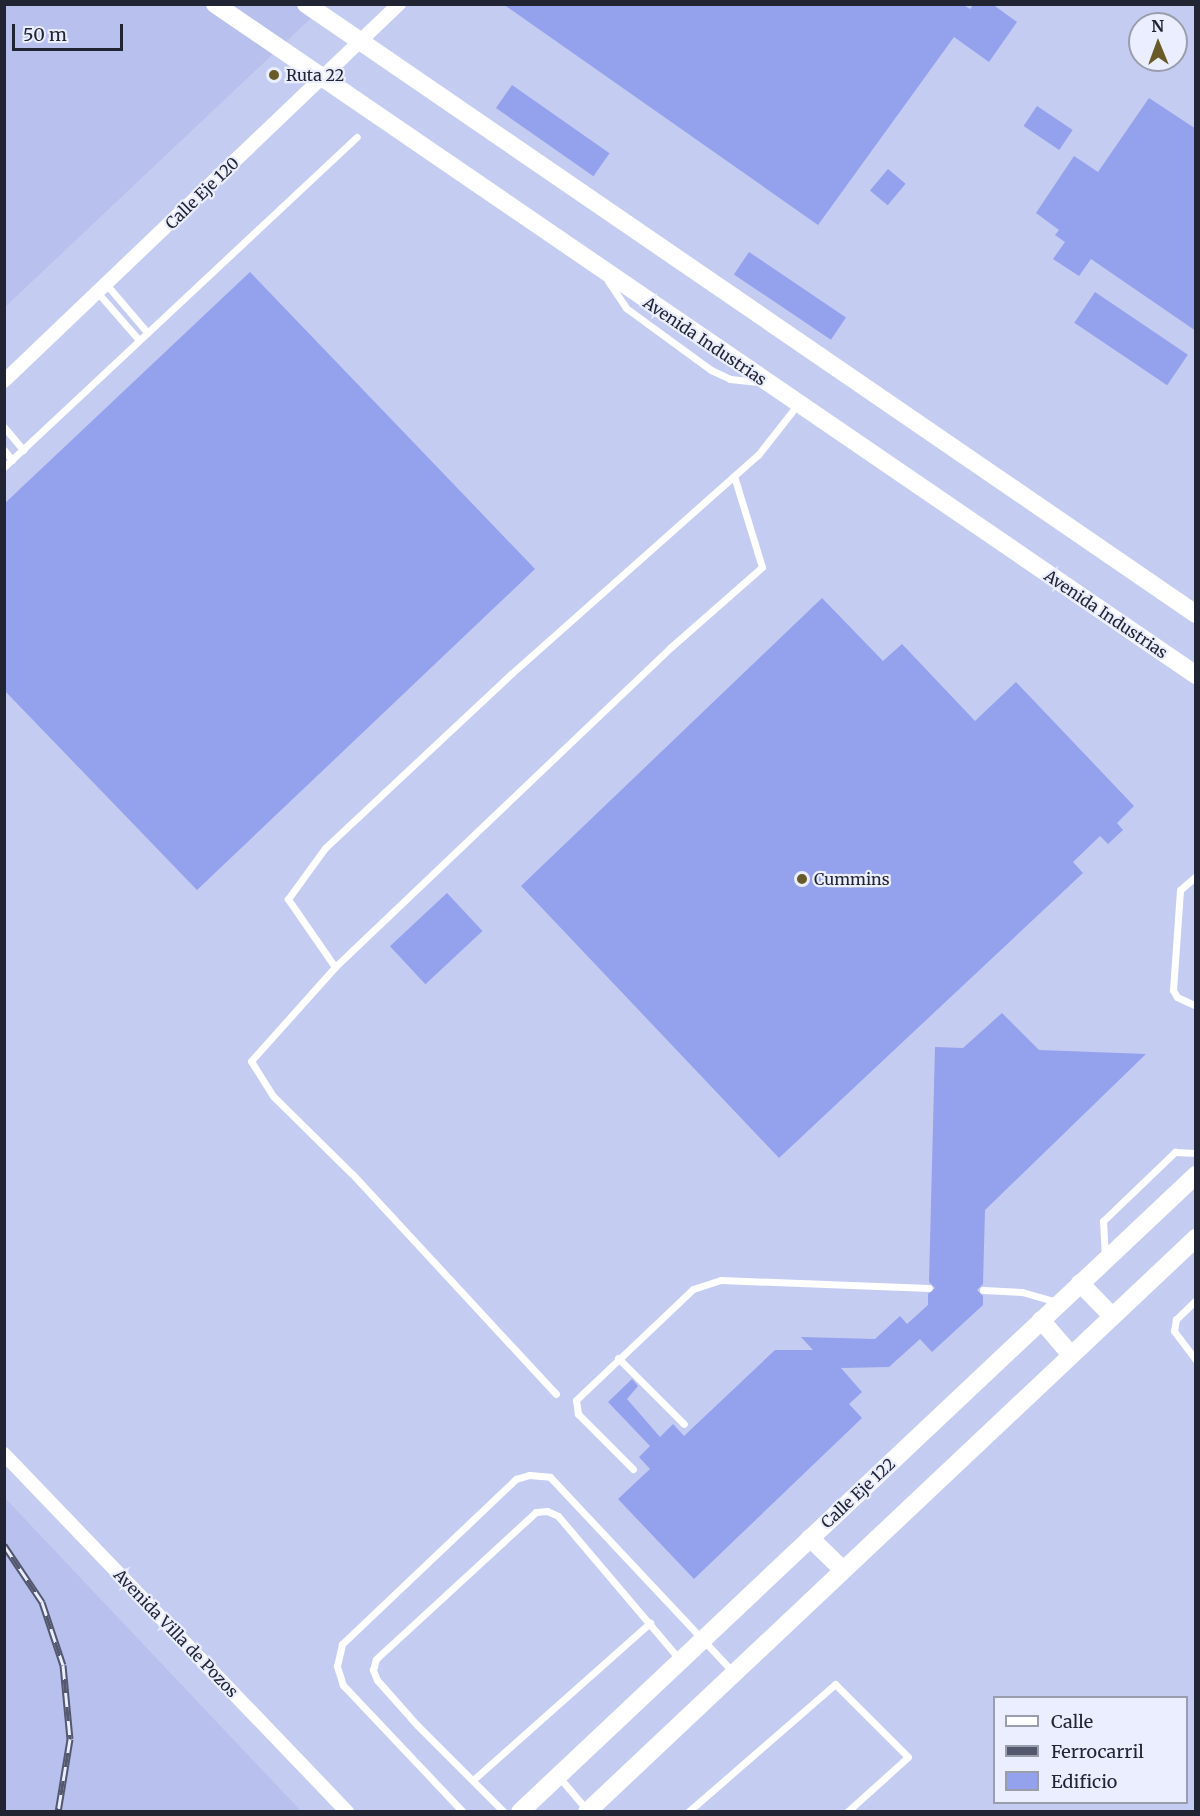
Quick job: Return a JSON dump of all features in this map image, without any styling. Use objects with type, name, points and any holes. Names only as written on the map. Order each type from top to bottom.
[{"type":"main road","name":"Avenida Industrias","points":[[215,4],[1196,675]]},
{"type":"main road","points":[[306,4],[1196,614]]},
{"type":"main road","name":"Calle Eje 122","points":[[520,1812],[1196,1174]]},
{"type":"main road","points":[[588,1811],[1196,1238]]},
{"type":"main road","points":[[1080,1283],[1112,1316]]},
{"type":"main road","points":[[1041,1320],[1071,1355]]},
{"type":"main road","points":[[810,1538],[843,1570]]},
{"type":"street","name":"Calle Eje 120","points":[[4,381],[399,4]]},
{"type":"street","name":"Avenida Villa de Pozos","points":[[4,1454],[347,1812]]},
{"type":"lane","points":[[4,467],[357,137]]},
{"type":"lane","points":[[102,289],[147,332]]},
{"type":"lane","points":[[102,289],[139,340]]},
{"type":"lane","points":[[335,967],[288,898],[325,848],[512,674],[758,455],[798,404]]},
{"type":"lane","points":[[4,427],[23,450]]},
{"type":"lane","points":[[4,450],[12,460]]},
{"type":"lane","points":[[556,1394],[352,1174],[273,1096],[251,1060],[335,967],[662,656],[762,567],[734,476]]},
{"type":"lane","points":[[1196,876],[1180,890],[1173,990],[1182,1001],[1196,1006]]},
{"type":"lane","points":[[1105,1259],[1103,1221],[1175,1152],[1196,1153]]},
{"type":"lane","points":[[633,1469],[575,1407],[582,1392],[693,1288],[711,1281],[929,1288]]},
{"type":"lane","points":[[983,1290],[1022,1292],[1059,1303]]},
{"type":"lane","points":[[1196,1300],[1176,1319],[1174,1330],[1196,1360]]},
{"type":"lane","points":[[618,1358],[684,1424]]},
{"type":"lane","points":[[462,1812],[343,1685],[337,1666],[342,1644],[516,1479],[529,1475],[550,1478],[734,1673]]},
{"type":"lane","points":[[504,1812],[447,1757],[377,1680],[376,1659],[536,1512],[547,1511],[558,1516],[680,1660]]},
{"type":"lane","points":[[473,1780],[650,1623]]},
{"type":"lane","points":[[688,1812],[835,1684],[908,1756],[847,1812]]},
{"type":"lane","points":[[558,1776],[588,1811]]},
{"type":"shaded area","points":[[5,5],[325,5],[5,307]]},
{"type":"shaded area","points":[[5,1498],[301,1811],[5,1811]]},
{"type":"building","points":[[503,4],[962,4],[970,9],[974,4],[992,4],[1017,22],[989,62],[954,37],[818,225]]},
{"type":"building","points":[[512,85],[609,153],[593,176],[496,108]]},
{"type":"building","points":[[1149,98],[1196,129],[1196,331],[1091,259],[1079,276],[1053,259],[1065,242],[1055,235],[1059,230],[1036,213],[1074,156],[1098,172]]},
{"type":"building","points":[[1037,106],[1073,130],[1059,150],[1024,126]]},
{"type":"building","points":[[888,169],[906,184],[888,205],[870,190]]},
{"type":"building","points":[[749,252],[846,317],[831,340],[734,274]]},
{"type":"building","points":[[250,272],[535,569],[197,890],[4,690],[4,504]]},
{"type":"building","points":[[1095,292],[1188,355],[1167,385],[1074,323]]},
{"type":"building","name":"Cummins","points":[[822,598],[883,661],[902,644],[975,721],[1016,682],[1134,806],[1117,823],[1123,830],[1108,844],[1100,836],[1073,862],[1083,873],[779,1158],[521,886]]},
{"type":"building","points":[[447,893],[482,931],[425,984],[390,946]]},
{"type":"building","points":[[1002,1013],[1039,1050],[1146,1054],[985,1210],[983,1284],[977,1290],[983,1296],[983,1305],[932,1352],[920,1339],[889,1367],[841,1368],[862,1392],[849,1404],[862,1418],[694,1579],[618,1499],[650,1469],[639,1457],[650,1446],[608,1402],[632,1379],[638,1386],[627,1399],[660,1437],[673,1424],[684,1436],[775,1350],[813,1350],[801,1337],[875,1339],[900,1316],[907,1324],[928,1305],[928,1294],[935,1288],[929,1282],[935,1047],[963,1048]]},
{"type":"railway","points":[[4,1545],[42,1602],[63,1665],[70,1739],[58,1812]]},
{"type":"place","name":"Ruta 22","points":[[274,75]]},
{"type":"place","name":"Cummins","points":[[802,879]]}]
